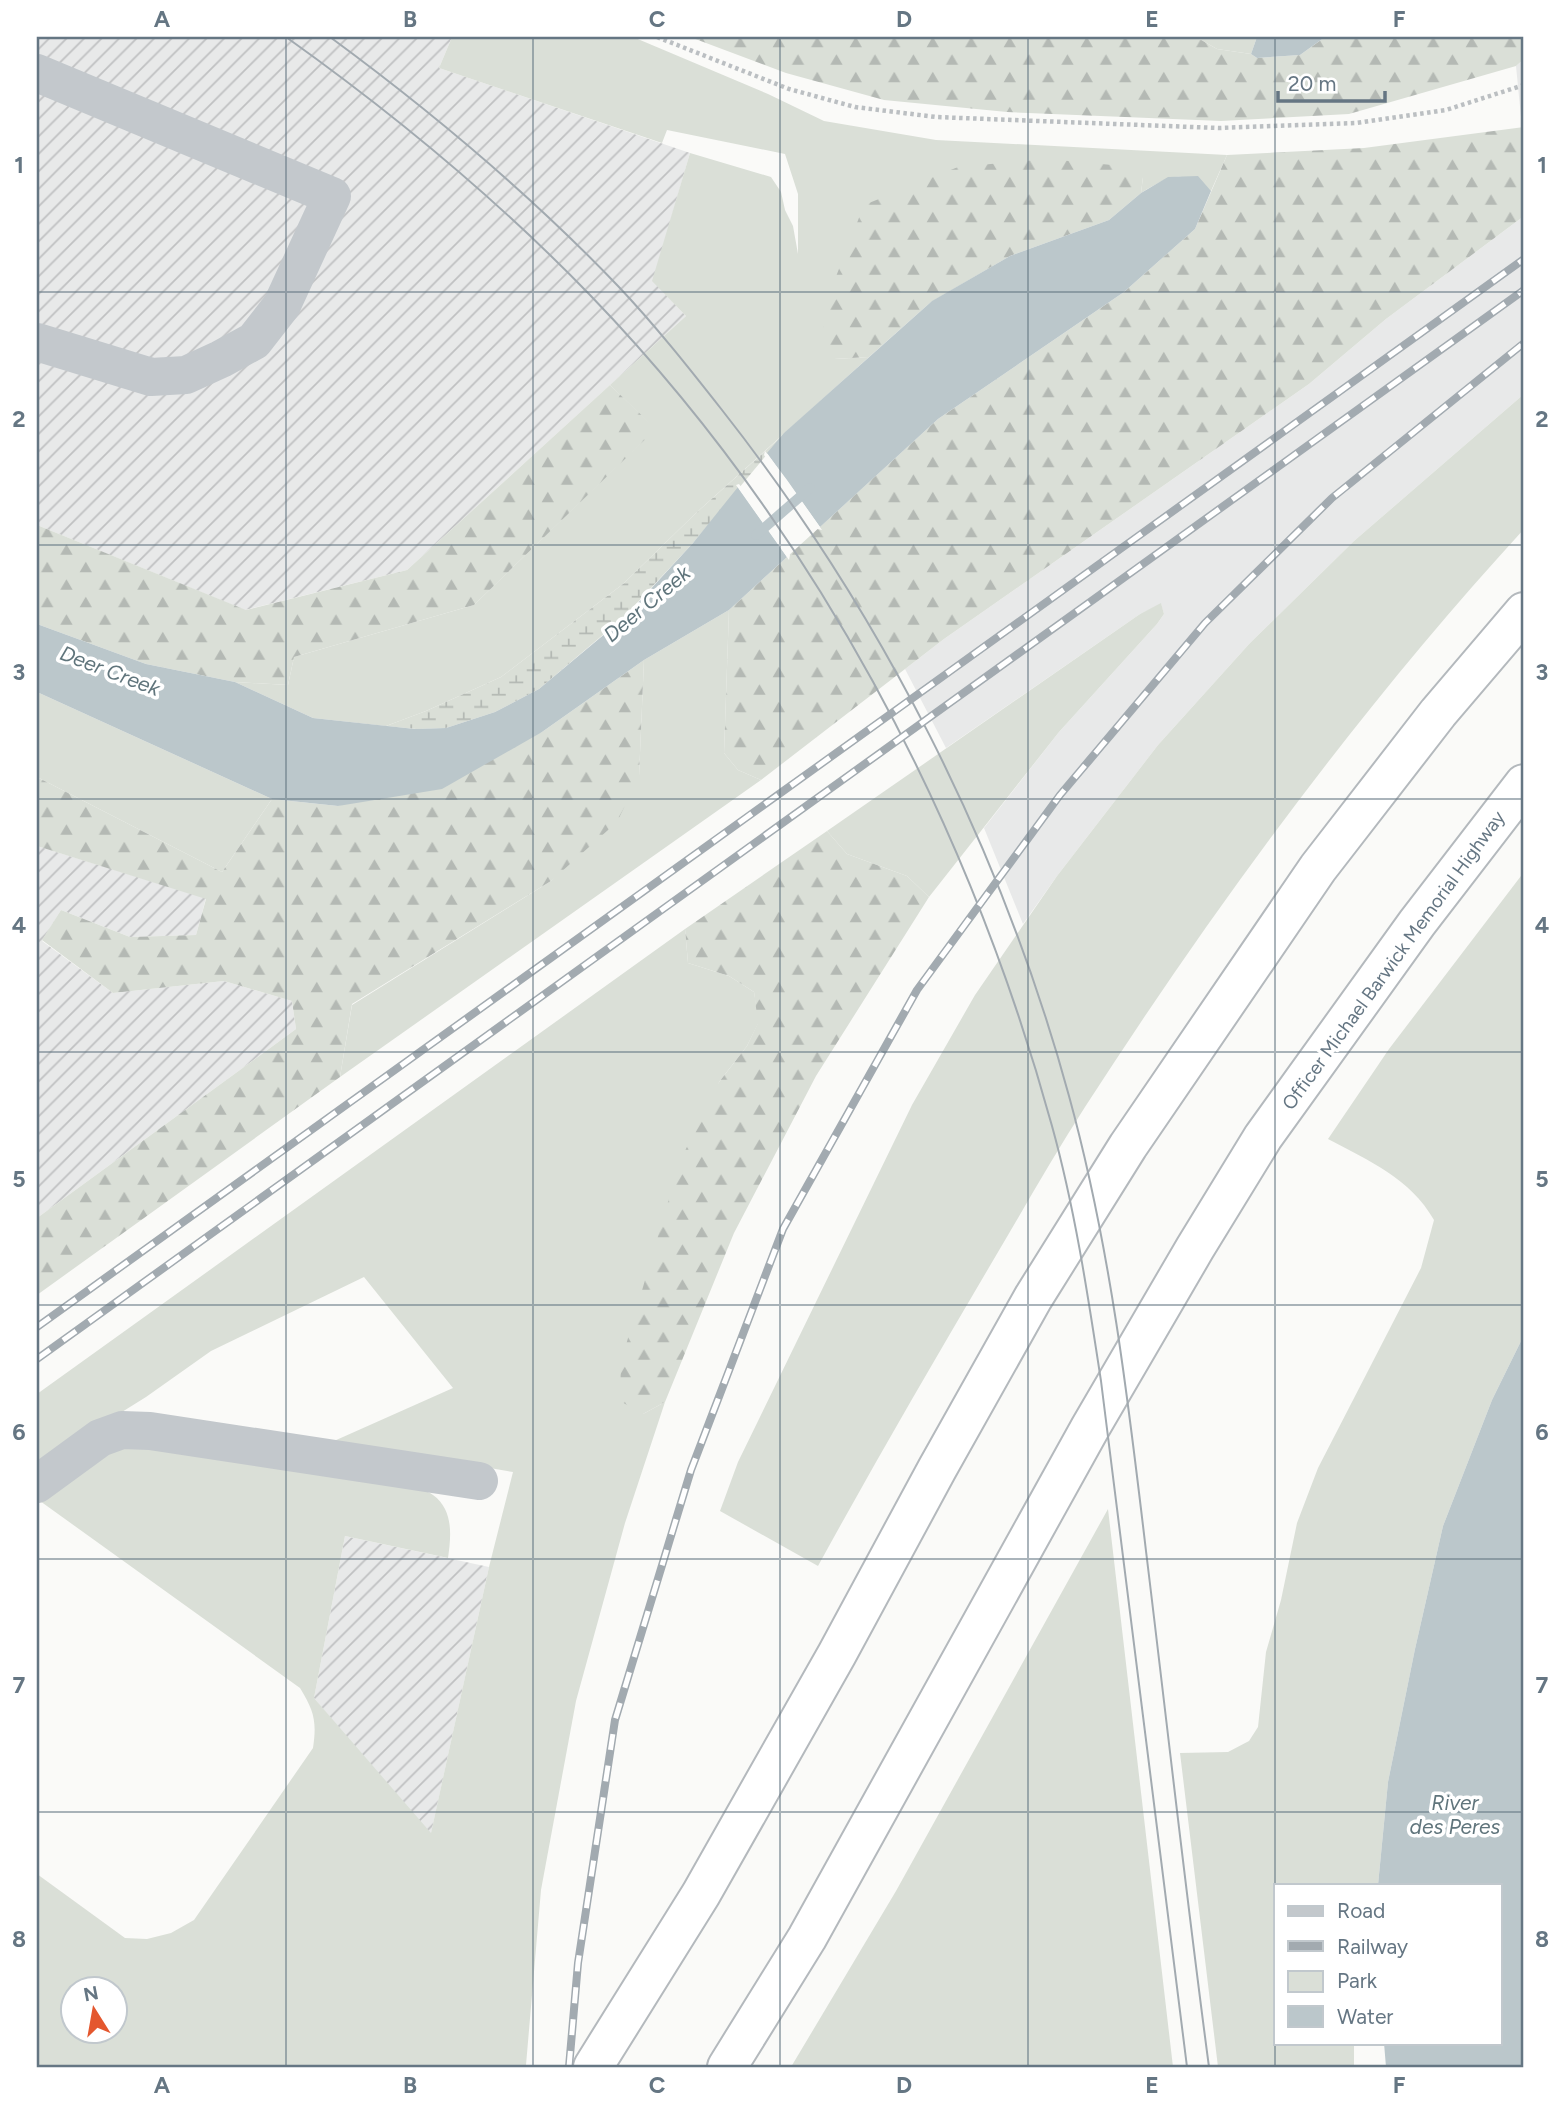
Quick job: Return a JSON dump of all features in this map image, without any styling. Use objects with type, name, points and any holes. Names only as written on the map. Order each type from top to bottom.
[{"type":"highway","points":[[593,2067],[701,1894],[1033,1298],[1128,1146],[1318,867],[1438,713],[1524,612]]},
{"type":"highway","name":"Officer Michael Barwick Memorial Highway","points":[[727,2067],[813,1926],[1090,1428],[1263,1137],[1417,923],[1524,784]]},
{"type":"lane","points":[[37,73],[332,196],[282,305],[254,341],[221,359],[186,374],[151,377],[37,342]]},
{"type":"lane","points":[[37,1484],[100,1438],[122,1430],[150,1431],[479,1481]]},
{"type":"path","points":[[657,37],[803,93],[855,107],[936,117],[1218,128],[1356,124],[1446,110],[1524,85]]},
{"type":"shaded area","points":[[37,37],[452,37],[439,68],[690,153],[653,281],[686,316],[407,570],[245,610],[37,525]]},
{"type":"shaded area","points":[[1524,59],[1524,127],[1522,127],[1516,66]]},
{"type":"shaded area","points":[[1524,216],[1524,394],[1354,541],[1250,643],[1158,745],[1023,924],[984,828],[1059,732],[1157,624],[1164,614],[1161,604],[1140,614],[946,748],[905,669],[1309,384],[1386,319]]},
{"type":"shaded area","points":[[37,846],[206,898],[196,935],[130,937],[61,910],[42,941],[113,993],[224,981],[292,1001],[296,1029],[37,1218]]},
{"type":"shaded area","points":[[345,1536],[489,1567],[430,1838],[314,1698]]},
{"type":"green space","points":[[452,37],[633,37],[768,94],[824,121],[936,140],[1227,155],[1211,191],[1192,180],[1176,177],[1160,182],[1141,193],[1143,177],[834,359],[869,357],[696,513],[623,584],[501,677],[386,726],[313,718],[235,682],[288,685],[294,657],[474,605],[655,429],[610,385],[686,316],[652,281],[690,153],[771,177],[781,192],[785,210],[793,226],[798,254],[798,194],[785,154],[667,130],[662,143],[439,68]]},
{"type":"green space","points":[[690,37],[1196,37],[1217,49],[1251,54],[1257,58],[1300,55],[1325,37],[1524,37],[1524,59],[1516,66],[1349,114],[1221,121],[1007,112],[884,100],[786,73]]},
{"type":"green space","points":[[1196,37],[1257,37],[1251,54],[1217,49]]},
{"type":"green space","points":[[1524,127],[1524,216],[1386,319],[1309,384],[944,639],[761,780],[738,770],[724,753],[729,610],[938,419],[1124,292],[1195,229],[1227,155],[1364,148]]},
{"type":"green space","points":[[1047,159],[1123,166],[1143,177],[1141,193],[1109,220],[1010,256],[932,301],[869,357],[834,359],[822,338],[828,297],[864,205],[958,167]]},
{"type":"green space","points":[[610,385],[656,429],[474,605],[294,657],[288,685],[235,682],[146,664],[37,624],[37,525],[246,610],[407,570]]},
{"type":"green space","points":[[1524,394],[1524,529],[1405,666],[1348,737],[1238,882],[1186,956],[1049,1165],[903,1414],[818,1566],[720,1511],[738,1462],[912,1105],[975,995],[1057,876],[1158,745],[1250,643],[1354,541]]},
{"type":"green space","points":[[784,434],[693,543],[624,617],[539,689],[495,712],[446,728],[386,726],[501,677],[623,584],[696,513]]},
{"type":"green space","points":[[1161,603],[1164,614],[1157,624],[1059,732],[929,897],[907,876],[847,854],[827,831],[1140,614]]},
{"type":"green space","points":[[729,610],[724,753],[738,770],[761,780],[340,1077],[352,1005],[551,881],[639,776],[644,660]]},
{"type":"green space","points":[[644,660],[639,777],[617,822],[551,881],[352,1004],[340,1077],[37,1295],[37,1218],[296,1029],[292,1001],[224,981],[113,993],[42,940],[61,910],[130,937],[196,935],[206,899],[37,846],[37,777],[222,872],[272,799],[338,806],[542,732]]},
{"type":"green space","points":[[37,692],[272,799],[222,872],[37,777]]},
{"type":"green space","points":[[827,831],[847,854],[907,876],[929,897],[816,1076],[734,1233],[665,1402],[643,1414],[620,1401],[621,1362],[680,1161],[719,1082],[747,1046],[758,1023],[754,992],[729,976],[688,963],[685,929]]},
{"type":"green space","points":[[1524,872],[1524,1335],[1492,1400],[1443,1526],[1388,1782],[1378,1884],[1274,1884],[1274,2044],[1354,2044],[1354,2067],[1218,2067],[1180,1753],[1228,1752],[1249,1741],[1258,1727],[1266,1652],[1281,1600],[1297,1523],[1318,1468],[1421,1268],[1434,1220],[1424,1205],[1387,1172],[1328,1139],[1389,1049]]},
{"type":"green space","points":[[685,929],[688,963],[729,976],[754,992],[759,1022],[747,1046],[719,1082],[643,1414],[665,1402],[625,1523],[576,1701],[541,1890],[524,2067],[37,2067],[37,1874],[125,1938],[147,1939],[171,1933],[194,1920],[313,1748],[315,1730],[311,1710],[300,1688],[40,1501],[124,1444],[412,1486],[433,1495],[445,1508],[450,1524],[448,1558],[345,1536],[314,1698],[431,1833],[489,1567],[513,1472],[334,1441],[453,1388],[364,1277],[211,1351],[146,1397],[37,1465],[37,1394]]},
{"type":"green space","points":[[1108,1509],[1173,2067],[791,2067],[896,1891]]},
{"type":"water","points":[[1257,37],[1325,37],[1300,55],[1257,58],[1251,54]]},
{"type":"water","points":[[1198,176],[1211,191],[1195,229],[1124,292],[938,419],[820,527],[767,453],[784,433],[932,301],[1010,256],[1109,220],[1141,193],[1168,177]]},
{"type":"water","points":[[738,487],[787,557],[729,610],[644,660],[542,732],[442,789],[338,806],[272,799],[37,692],[37,624],[146,664],[235,682],[313,718],[415,729],[446,728],[495,712],[539,689],[625,617],[693,543]]},
{"type":"water","name":"River des Peres","points":[[1524,1335],[1524,2067],[1386,2067],[1384,2044],[1502,2044],[1502,1884],[1378,1884],[1388,1782],[1443,1526],[1492,1400]]},
{"type":"pier","points":[[765,451],[822,530],[817,529],[764,455]]},
{"type":"pier","points":[[739,484],[790,555],[789,560],[736,485]]},
{"type":"waterway","name":"Deer Creek","points":[[756,535],[810,488]]},
{"type":"tram line","points":[[286,37],[366,96],[481,191],[590,295],[670,384],[744,479],[812,578],[873,681],[927,788],[975,898],[1017,1011],[1052,1126],[1074,1221],[1101,1381],[1187,2067]]},
{"type":"tram line","points":[[330,37],[443,124],[550,219],[618,286],[684,363],[780,487],[834,567],[884,650],[930,735],[971,823],[1008,912],[1041,1003],[1069,1096],[1107,1265],[1132,1436],[1209,2067]]},
{"type":"railway","points":[[37,1327],[1524,259]]},
{"type":"railway","points":[[37,1359],[1524,290]]},
{"type":"railway","points":[[569,2067],[578,1963],[615,1720],[691,1470],[783,1229],[917,990],[1060,795],[1205,623],[1332,498],[1524,343]]}]
